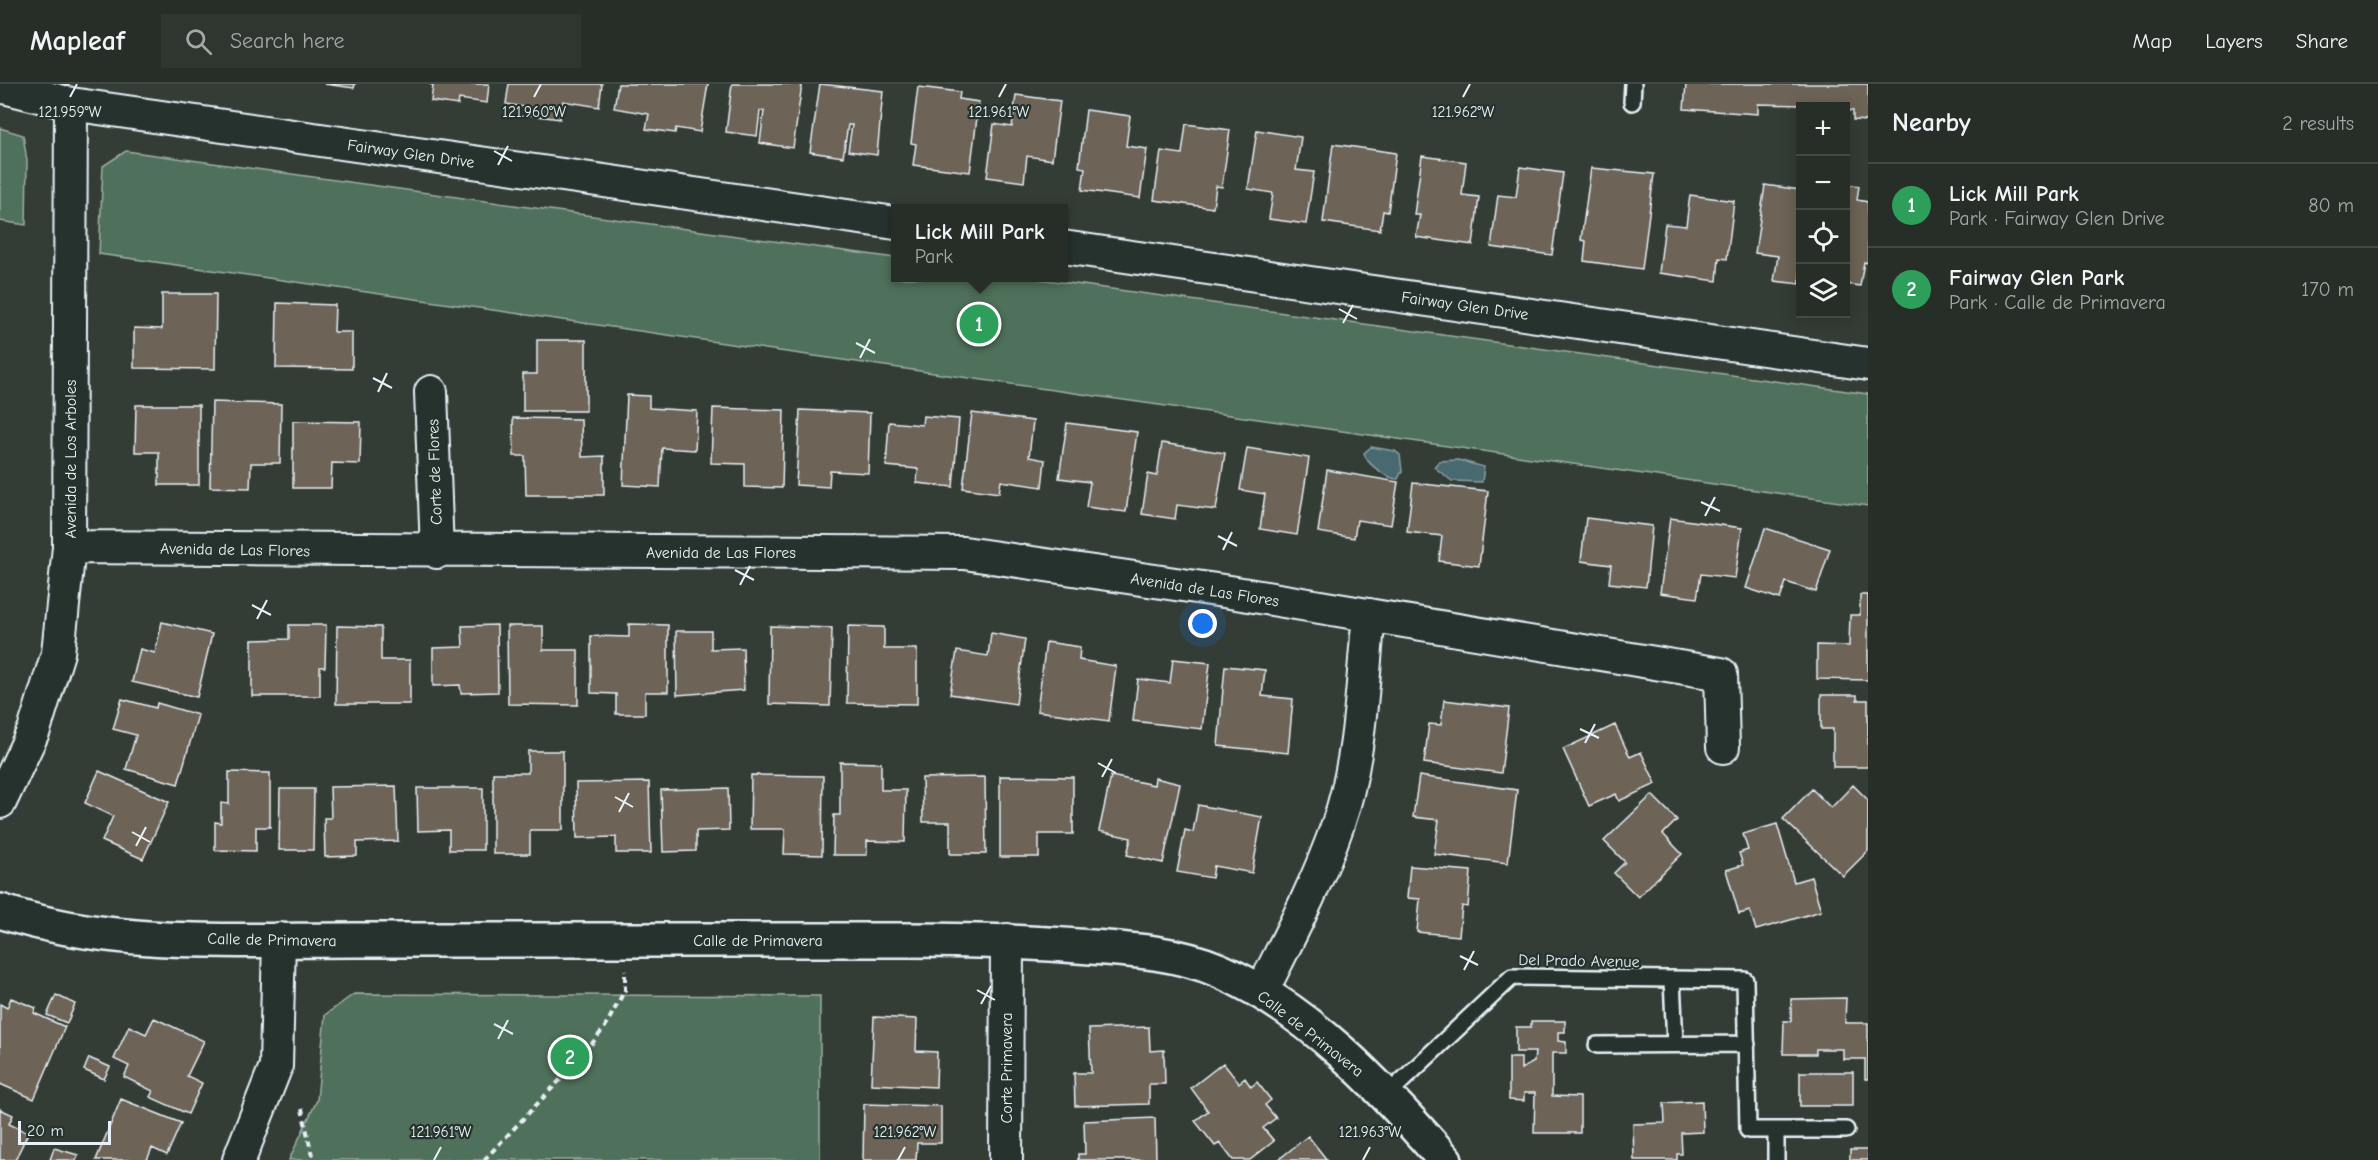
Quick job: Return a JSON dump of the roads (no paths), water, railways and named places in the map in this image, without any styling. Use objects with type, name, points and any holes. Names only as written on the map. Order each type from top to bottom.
[{"type":"street","name":"Fairway Glen Drive","points":[[0,86],[71,104],[891,222]]},
{"type":"street","name":"Avenida de Los Arboles","points":[[0,802],[34,730],[58,653],[69,547],[71,104]]},
{"type":"street","name":"Fairway Glen Drive","points":[[1068,248],[1868,364]]},
{"type":"street","name":"Corte de Flores","points":[[431,392],[437,552]]},
{"type":"street","name":"Avenida de Las Flores","points":[[69,547],[437,552],[964,553],[1369,615],[1721,674],[1723,747]]},
{"type":"street","points":[[1262,991],[1302,910],[1339,822],[1355,751],[1369,615]]},
{"type":"street","name":"Calle de Primavera","points":[[0,911],[40,924],[106,936],[279,939],[1006,940],[1155,952],[1215,969],[1262,991],[1317,1033],[1388,1094],[1445,1160]]},
{"type":"street","points":[[239,1160],[276,1066],[279,939]]},
{"type":"street","name":"Corte Primavera","points":[[1006,940],[1006,1160]]},
{"type":"lane","points":[[1632,102],[1633,84]]},
{"type":"lane","name":"Del Prado Avenue","points":[[1388,1094],[1512,977],[1745,980],[1747,1044]]},
{"type":"lane","points":[[1672,979],[1675,1044]]},
{"type":"lane","points":[[1597,1045],[1747,1044],[1748,1130],[1846,1130]]},
{"type":"lane","points":[[1776,1130],[1776,1160]]},
{"type":"water","points":[[1371,447],[1395,451],[1400,455],[1402,471],[1398,479],[1383,474],[1369,462],[1364,453]]},
{"type":"water","points":[[1458,460],[1484,467],[1482,482],[1452,481],[1434,467],[1439,461]]},
{"type":"place","name":"Lick Mill Park","points":[[979,324]]},
{"type":"place","name":"Fairway Glen Park","points":[[570,1057]]}]
